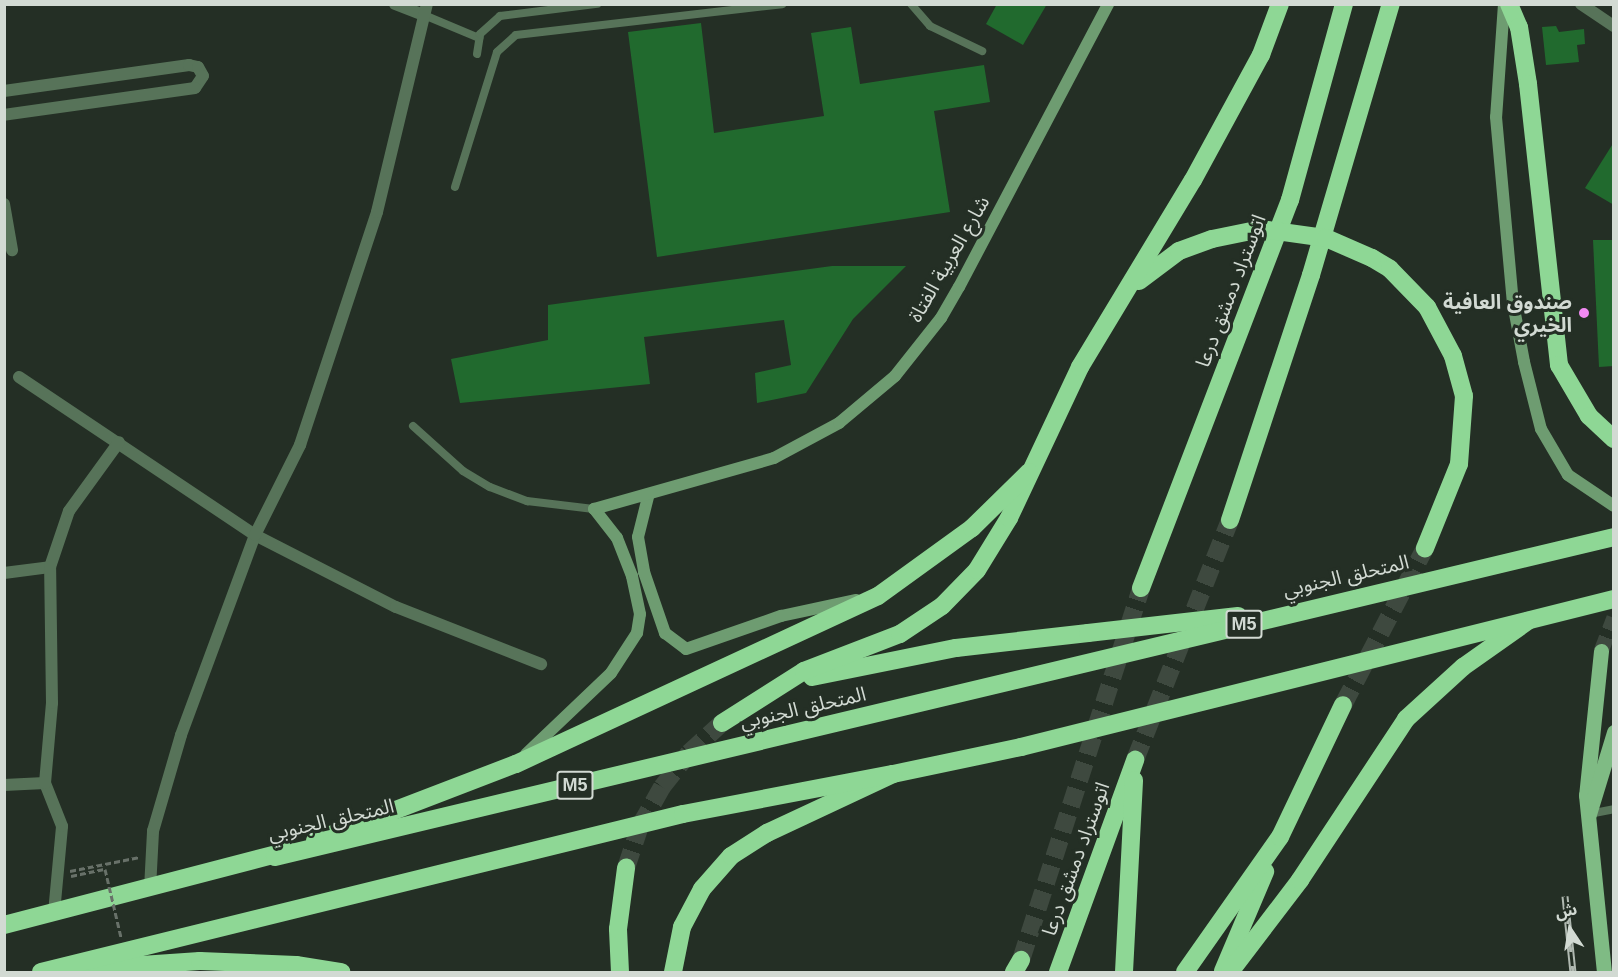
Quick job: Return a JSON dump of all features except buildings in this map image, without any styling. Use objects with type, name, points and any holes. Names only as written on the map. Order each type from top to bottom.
[{"type":"highway","points":[[722,723],[774,686],[900,634],[942,606],[992,549],[1080,367],[1115,312],[1261,55],[1280,4]]},
{"type":"highway","name":"اتوستراد دمشق درعا","points":[[1142,588],[1290,200],[1344,4]]},
{"type":"highway","points":[[1230,520],[1311,275],[1391,4]]},
{"type":"highway","points":[[1509,4],[1519,27],[1527,84],[1559,364],[1589,416],[1614,439]]},
{"type":"highway","points":[[1115,312],[1146,272],[1179,250],[1212,239],[1261,230],[1326,238],[1372,258],[1390,269],[1427,307],[1453,356],[1464,396],[1459,464],[1425,548]]},
{"type":"highway","points":[[275,857],[516,764],[878,596],[972,528],[1029,472]]},
{"type":"highway","name":"المتحلق الجنوبي","points":[[4,925],[275,857],[1299,610],[1614,537]]},
{"type":"highway","points":[[40,972],[683,814],[1021,747],[1614,599]]},
{"type":"highway","points":[[774,686],[956,648],[1299,610]]},
{"type":"highway","points":[[1230,972],[1300,880],[1384,749],[1430,696],[1528,621]]},
{"type":"highway","points":[[1222,972],[1280,837],[1343,705]]},
{"type":"highway","name":"اتوستراد دمشق درعا","points":[[1058,972],[1135,760],[1124,972]]},
{"type":"highway","points":[[673,972],[687,918],[702,889],[731,856],[767,832],[893,774]]},
{"type":"highway","points":[[1185,972],[1280,837]]},
{"type":"highway","points":[[620,972],[618,929],[626,868]]},
{"type":"highway","points":[[40,972],[200,961],[341,972]]},
{"type":"main road","points":[[1601,651],[1586,775],[1604,972]]},
{"type":"main road","points":[[1589,814],[1614,732]]},
{"type":"street","points":[[150,889],[150,855],[181,735],[255,535],[300,445],[377,212],[425,10],[395,4]]},
{"type":"street","name":"شارع العربية الفتاة","points":[[594,509],[648,497],[740,471],[807,442],[861,406],[895,376],[941,318],[959,287],[1108,4]]},
{"type":"street","points":[[1504,4],[1496,117],[1513,303],[1524,362],[1541,429],[1563,465],[1614,506]]},
{"type":"street","points":[[1581,4],[1614,26]]},
{"type":"street","points":[[4,91],[189,65],[198,67],[203,76],[195,88],[4,115]]},
{"type":"street","points":[[4,204],[12,250]]},
{"type":"street","points":[[19,377],[255,535],[396,607],[541,664]]},
{"type":"street","points":[[54,913],[62,826],[45,783],[52,703],[50,567],[69,511],[119,442]]},
{"type":"street","points":[[648,497],[638,537],[644,572],[665,633],[686,649],[781,616],[878,596]]},
{"type":"street","points":[[516,764],[595,690],[625,654],[637,633],[640,614],[632,576],[617,538],[594,509]]},
{"type":"street","points":[[4,573],[50,567]]},
{"type":"street","points":[[632,576],[644,572]]},
{"type":"street","points":[[4,785],[45,783]]},
{"type":"lane","points":[[477,54],[479,38],[500,16],[554,7],[597,4]]},
{"type":"lane","points":[[455,187],[497,52],[510,39],[530,32],[735,7],[782,4]]},
{"type":"lane","points":[[911,4],[930,26],[982,51]]},
{"type":"lane","points":[[425,10],[479,38]]},
{"type":"lane","points":[[413,426],[463,471],[490,487],[537,503],[594,509]]},
{"type":"lane","points":[[1589,814],[1614,809]]},
{"type":"path","points":[[124,946],[105,869],[71,876],[69,871],[150,855]]},
{"type":"tunnel","points":[[1135,760],[1230,520]]},
{"type":"tunnel","points":[[1343,705],[1425,548]]},
{"type":"tunnel","points":[[1021,960],[1141,588]]},
{"type":"tunnel","points":[[1601,651],[1614,617]]},
{"type":"tunnel","points":[[626,868],[640,826],[662,787],[689,753],[722,723]]},
{"type":"railway","points":[[1565,896],[1573,972]]},
{"type":"place","name":"صندوق العافية الخيري","points":[[1584,313]]}]
